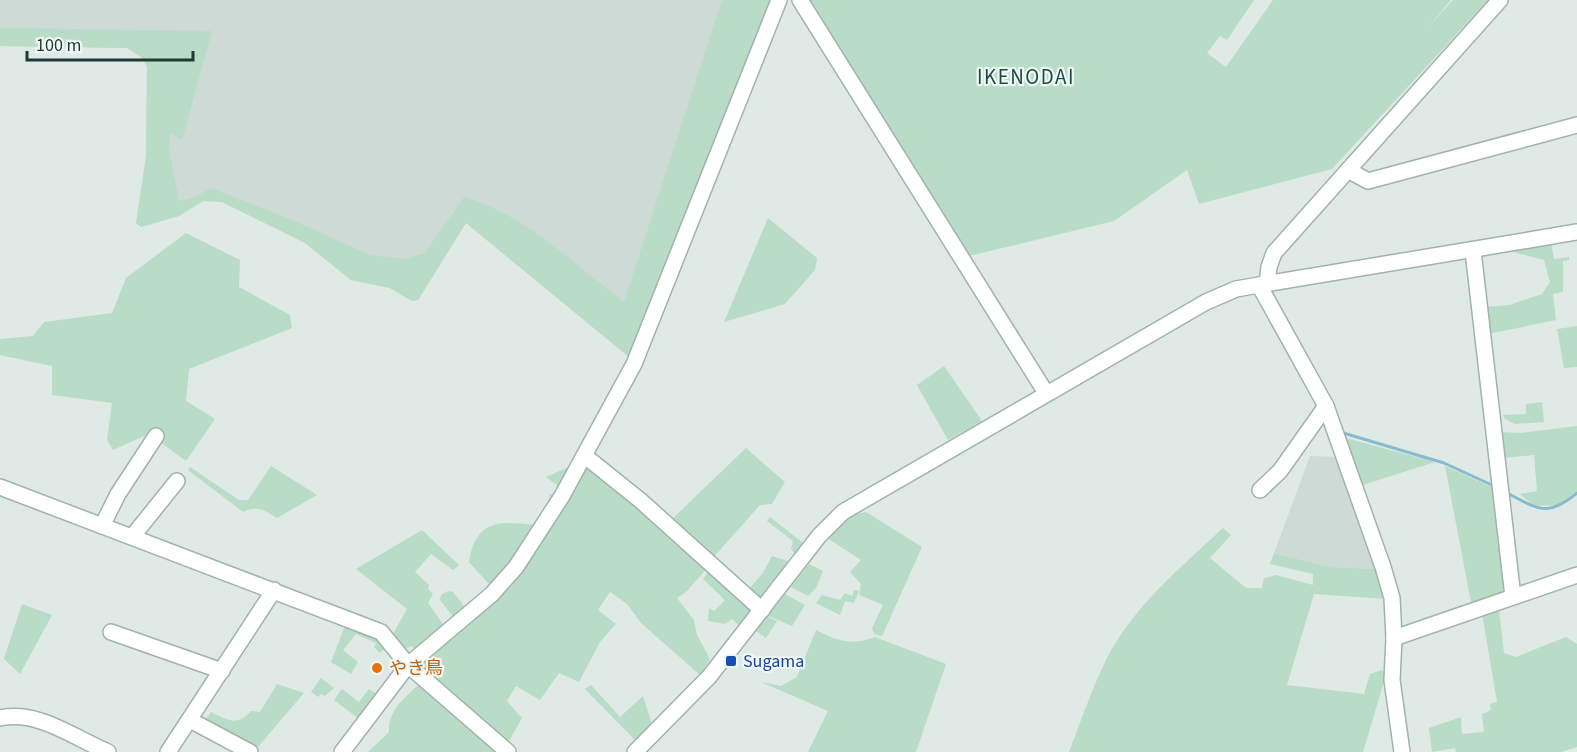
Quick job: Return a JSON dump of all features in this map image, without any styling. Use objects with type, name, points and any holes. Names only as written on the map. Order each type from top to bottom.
[{"type":"street","points":[[342,752],[408,664],[492,594],[516,567],[544,528],[638,357],[779,0]]},
{"type":"street","points":[[800,0],[1046,393]]},
{"type":"street","points":[[1402,752],[1392,680],[1394,638],[1392,598],[1383,567],[1326,406],[1263,297],[1263,284],[1274,253],[1500,0]]},
{"type":"street","points":[[1348,170],[1368,181],[1577,125]]},
{"type":"street","points":[[635,752],[709,677],[819,536],[843,512],[1206,302],[1236,289],[1577,232]]},
{"type":"street","points":[[1473,251],[1513,597]]},
{"type":"street","points":[[1260,490],[1280,471],[1326,406]]},
{"type":"street","points":[[102,526],[118,494],[156,436]]},
{"type":"street","points":[[585,456],[641,501],[762,610]]},
{"type":"street","points":[[132,537],[177,481]]},
{"type":"street","points":[[0,487],[381,632],[408,664],[508,752]]},
{"type":"street","points":[[1394,638],[1577,574]]},
{"type":"street","points":[[168,752],[274,590]]},
{"type":"street","points":[[111,632],[222,671]]},
{"type":"street","points":[[0,718],[14,716],[51,723],[108,752]]},
{"type":"street","points":[[189,720],[250,752]]},
{"type":"shaded area","points":[[0,0],[773,0],[629,357],[466,223],[418,300],[412,301],[390,288],[351,280],[305,243],[222,202],[203,201],[179,216],[141,227],[136,223],[146,157],[147,66],[141,57],[127,48],[0,46]]},
{"type":"shaded area","points":[[1310,456],[1340,457],[1376,569],[1331,567],[1274,553]]},
{"type":"green space","points":[[722,0],[773,0],[629,357],[466,223],[418,300],[412,301],[390,288],[351,280],[305,243],[222,202],[203,201],[179,216],[141,227],[136,223],[146,157],[147,66],[141,57],[127,48],[0,46],[0,28],[212,31],[182,140],[170,133],[169,151],[179,201],[195,197],[211,188],[290,219],[370,255],[404,259],[425,253],[464,197],[507,215],[528,228],[624,302]]},
{"type":"green space","points":[[806,0],[1254,0],[1227,40],[1220,36],[1207,53],[1226,67],[1273,0],[1451,0],[1427,28],[1453,0],[1488,0],[1332,169],[1199,204],[1187,170],[1114,221],[965,257]]},
{"type":"green space","points":[[768,218],[817,258],[815,270],[785,304],[724,322]]},
{"type":"green space","points":[[186,233],[240,260],[239,287],[290,315],[292,328],[189,369],[186,401],[215,419],[186,461],[157,440],[162,428],[113,450],[107,440],[112,403],[52,395],[52,366],[0,355],[0,339],[33,336],[44,322],[112,313],[126,278]]},
{"type":"green space","points":[[1551,242],[1554,259],[1569,257],[1569,260],[1563,261],[1563,292],[1553,294],[1556,320],[1488,334],[1485,307],[1509,305],[1542,294],[1550,282],[1544,260],[1509,251]]},
{"type":"green space","points":[[1577,326],[1577,367],[1564,368],[1557,329]]},
{"type":"green space","points":[[944,366],[982,421],[948,440],[917,385]]},
{"type":"green space","points":[[1542,402],[1544,422],[1515,424],[1505,419],[1503,415],[1526,414],[1526,404]]},
{"type":"green space","points":[[1577,426],[1577,491],[1558,505],[1534,506],[1520,494],[1537,491],[1534,455],[1501,458],[1500,432],[1520,433]]},
{"type":"green space","points":[[1342,437],[1435,462],[1360,486]]},
{"type":"green space","points":[[746,448],[785,482],[772,504],[760,505],[712,559],[671,520]]},
{"type":"green space","points":[[586,464],[707,568],[687,591],[677,598],[694,620],[697,635],[710,659],[700,675],[641,623],[627,604],[610,592],[598,610],[616,624],[600,642],[579,682],[559,673],[540,700],[516,686],[507,701],[522,718],[503,752],[368,752],[389,732],[389,724],[394,711],[419,684],[415,664],[494,599]]},
{"type":"green space","points":[[271,466],[317,495],[277,518],[261,509],[243,512],[188,470],[190,467],[239,500],[248,500]]},
{"type":"green space","points":[[571,466],[561,488],[546,477]]},
{"type":"green space","points":[[1445,466],[1494,488],[1506,591],[1504,596],[1472,607]]},
{"type":"green space","points":[[549,493],[555,498],[525,543],[492,585],[488,583],[469,562],[477,538],[484,530],[500,524],[536,525],[551,503]]},
{"type":"green space","points":[[866,512],[922,547],[882,636],[874,634],[872,628],[883,605],[859,595],[861,584],[850,572],[861,560],[827,538],[853,515]]},
{"type":"green space","points":[[770,517],[803,543],[795,554],[791,549],[793,541],[767,521]]},
{"type":"green space","points":[[1223,528],[1231,535],[1210,558],[1246,588],[1262,588],[1264,578],[1276,575],[1313,585],[1313,574],[1270,564],[1274,553],[1331,567],[1376,569],[1386,599],[1314,594],[1287,685],[1364,694],[1370,674],[1382,670],[1386,675],[1363,752],[1069,752],[1096,681],[1130,621],[1159,588]]},
{"type":"green space","points":[[422,530],[459,565],[453,570],[431,554],[415,572],[429,585],[428,589],[433,594],[428,603],[445,627],[415,650],[412,646],[405,649],[393,634],[407,609],[356,569]]},
{"type":"green space","points":[[772,556],[788,561],[761,599],[757,599],[748,590],[763,573]]},
{"type":"green space","points":[[809,564],[823,571],[816,588],[808,596],[791,587]]},
{"type":"green space","points":[[710,569],[750,608],[750,612],[739,625],[732,619],[725,624],[708,621],[709,608],[714,611],[725,600],[703,579]]},
{"type":"green space","points":[[854,590],[859,591],[854,603],[845,601],[840,615],[816,603],[822,595],[840,600],[845,593],[852,596]]},
{"type":"green space","points":[[448,591],[453,592],[464,606],[454,618],[440,600],[441,595]]},
{"type":"green space","points":[[785,594],[805,605],[792,626],[768,616]]},
{"type":"green space","points":[[22,604],[52,615],[20,674],[4,659]]},
{"type":"green space","points":[[1499,609],[1504,653],[1516,657],[1566,637],[1577,644],[1577,747],[1561,752],[1456,752],[1455,748],[1432,752],[1429,728],[1461,717],[1462,734],[1484,732],[1482,714],[1491,710],[1490,704],[1497,702],[1482,613]]},
{"type":"green space","points":[[766,616],[777,621],[766,638],[756,631]]},
{"type":"green space","points":[[346,623],[378,635],[387,646],[380,653],[374,647],[376,643],[356,634],[343,650],[358,662],[351,674],[331,662]]},
{"type":"green space","points":[[816,630],[831,637],[852,642],[875,637],[946,664],[916,752],[808,752],[828,711],[761,682],[781,686],[797,677]]},
{"type":"green space","points":[[321,678],[334,688],[325,696],[321,694],[318,697],[311,692]]},
{"type":"green space","points":[[277,684],[304,693],[257,748],[204,722],[211,712],[237,720],[251,711],[260,712]]},
{"type":"green space","points":[[591,685],[620,717],[643,696],[652,724],[635,740],[585,689]]},
{"type":"green space","points":[[342,689],[359,702],[369,689],[377,694],[358,718],[334,700]]},
{"type":"waterway","points":[[1340,432],[1444,463],[1494,486]]},
{"type":"waterway","points":[[1507,493],[1535,507],[1542,508],[1558,506],[1577,493]]},
{"type":"place","name":"Sugama","points":[[731,661]]},
{"type":"place","name":"やき鳥","points":[[377,668]]},
{"type":"district","name":"IKENODAI","points":[[1026,77]]}]
